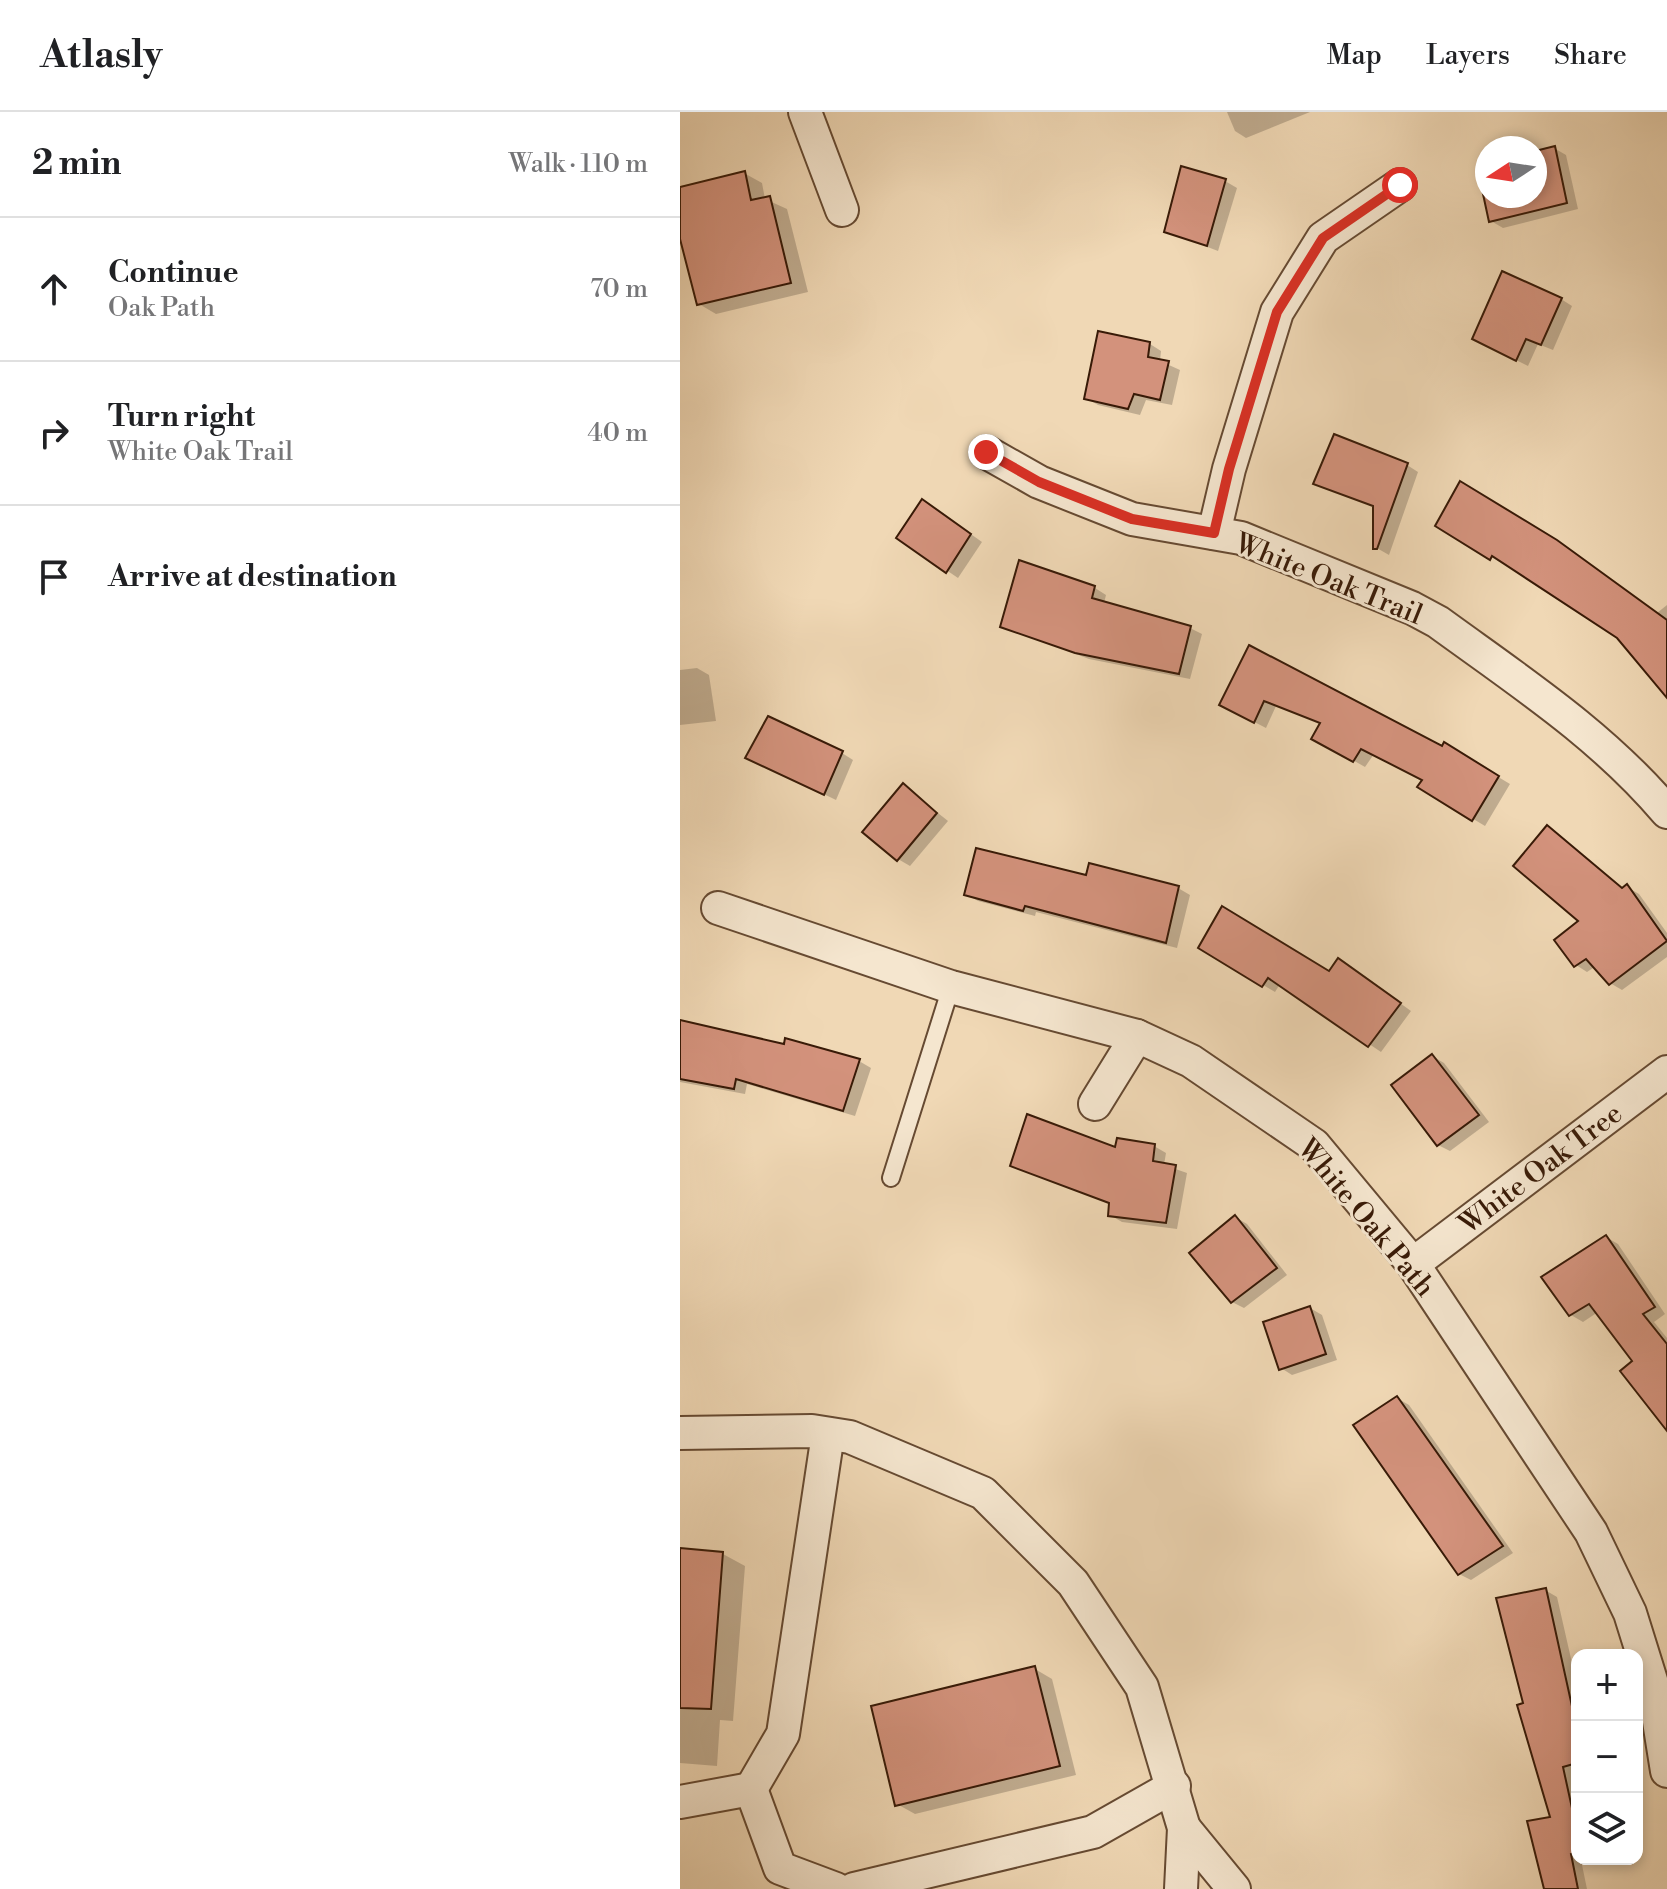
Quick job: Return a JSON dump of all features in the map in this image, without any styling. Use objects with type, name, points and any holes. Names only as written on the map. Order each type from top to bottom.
[{"type":"street","points":[[805,112],[842,210]]},
{"type":"street","points":[[1214,533],[1229,469],[1277,312],[1323,238],[1400,185]]},
{"type":"street","name":"White Oak Trail","points":[[986,452],[1039,482],[1132,519],[1241,538],[1438,622],[1586,730],[1637,776],[1667,812]]},
{"type":"street","name":"White Oak Path","points":[[718,908],[951,987],[1137,1036],[1191,1061],[1314,1145],[1413,1264],[1591,1532],[1630,1613],[1654,1690],[1667,1771]]},
{"type":"street","points":[[1095,1104],[1137,1036]]},
{"type":"street","name":"White Oak Tree","points":[[1413,1264],[1667,1072]]},
{"type":"street","points":[[680,1433],[828,1434],[850,1437],[983,1493],[1073,1583],[1142,1687],[1174,1786],[1184,1828],[1181,1889]]},
{"type":"street","points":[[680,1802],[751,1789],[783,1734],[828,1434]]},
{"type":"street","points":[[854,1889],[1093,1832],[1174,1786]]},
{"type":"street","points":[[751,1789],[780,1868],[836,1889]]},
{"type":"street","points":[[1184,1828],[1234,1889]]},
{"type":"lane","points":[[891,1178],[951,987]]},
{"type":"building","points":[[1555,146],[1567,203],[1547,208],[1547,148]]},
{"type":"building","points":[[1181,166],[1226,179],[1207,246],[1164,232]]},
{"type":"building","points":[[745,171],[751,200],[770,196],[791,283],[697,305],[680,239],[680,187]]},
{"type":"building","points":[[1486,208],[1546,208],[1489,222]]},
{"type":"building","points":[[1502,271],[1562,298],[1541,345],[1526,339],[1516,361],[1472,339]]},
{"type":"building","points":[[1098,331],[1150,342],[1148,357],[1169,361],[1160,400],[1134,394],[1128,409],[1084,399]]},
{"type":"building","points":[[1334,434],[1408,463],[1377,549],[1373,549],[1373,506],[1313,484]]},
{"type":"building","points":[[1460,481],[1557,540],[1667,620],[1667,698],[1617,638],[1492,556],[1490,560],[1435,526]]},
{"type":"building","points":[[922,499],[971,534],[946,573],[896,538]]},
{"type":"building","points":[[1019,560],[1095,586],[1092,598],[1191,626],[1179,674],[1075,653],[1000,627]]},
{"type":"building","points":[[1249,645],[1442,746],[1444,742],[1499,776],[1472,821],[1417,787],[1422,780],[1361,749],[1353,762],[1311,739],[1320,723],[1264,701],[1254,723],[1219,705]]},
{"type":"building","points":[[768,716],[843,751],[824,795],[745,758]]},
{"type":"building","points":[[903,783],[937,813],[897,861],[862,832]]},
{"type":"building","points":[[1547,825],[1622,888],[1627,884],[1667,941],[1609,985],[1586,959],[1574,967],[1554,940],[1578,921],[1513,866]]},
{"type":"building","points":[[976,848],[1086,875],[1089,863],[1179,886],[1166,943],[1025,906],[1023,911],[964,895]]},
{"type":"building","points":[[1222,906],[1329,971],[1338,958],[1401,1003],[1368,1047],[1268,978],[1262,987],[1198,948]]},
{"type":"building","points":[[680,1020],[784,1044],[785,1038],[860,1059],[843,1111],[736,1079],[734,1089],[680,1079]]},
{"type":"building","points":[[1432,1054],[1479,1115],[1437,1146],[1391,1085]]},
{"type":"building","points":[[1027,1114],[1115,1147],[1117,1138],[1155,1144],[1153,1161],[1176,1165],[1166,1223],[1108,1216],[1109,1203],[1010,1166]]},
{"type":"building","points":[[1235,1215],[1277,1268],[1231,1303],[1189,1253]]},
{"type":"building","points":[[1606,1235],[1655,1307],[1643,1314],[1667,1344],[1667,1431],[1620,1371],[1632,1361],[1589,1304],[1569,1316],[1541,1277]]},
{"type":"building","points":[[1310,1306],[1326,1354],[1279,1370],[1263,1322]]},
{"type":"building","points":[[1397,1396],[1503,1546],[1458,1575],[1353,1425]]},
{"type":"building","points":[[680,1548],[723,1552],[711,1709],[680,1708]]},
{"type":"building","points":[[1546,1588],[1571,1702],[1571,1765],[1563,1767],[1571,1804],[1571,1865],[1578,1889],[1544,1889],[1527,1821],[1550,1817],[1517,1705],[1523,1703],[1496,1598]]},
{"type":"building","points":[[1035,1666],[1060,1766],[895,1806],[871,1706]]},
{"type":"route","points":[[986,452],[1039,482],[1132,519],[1214,533],[1229,469],[1277,312],[1323,238],[1400,185]]}]
